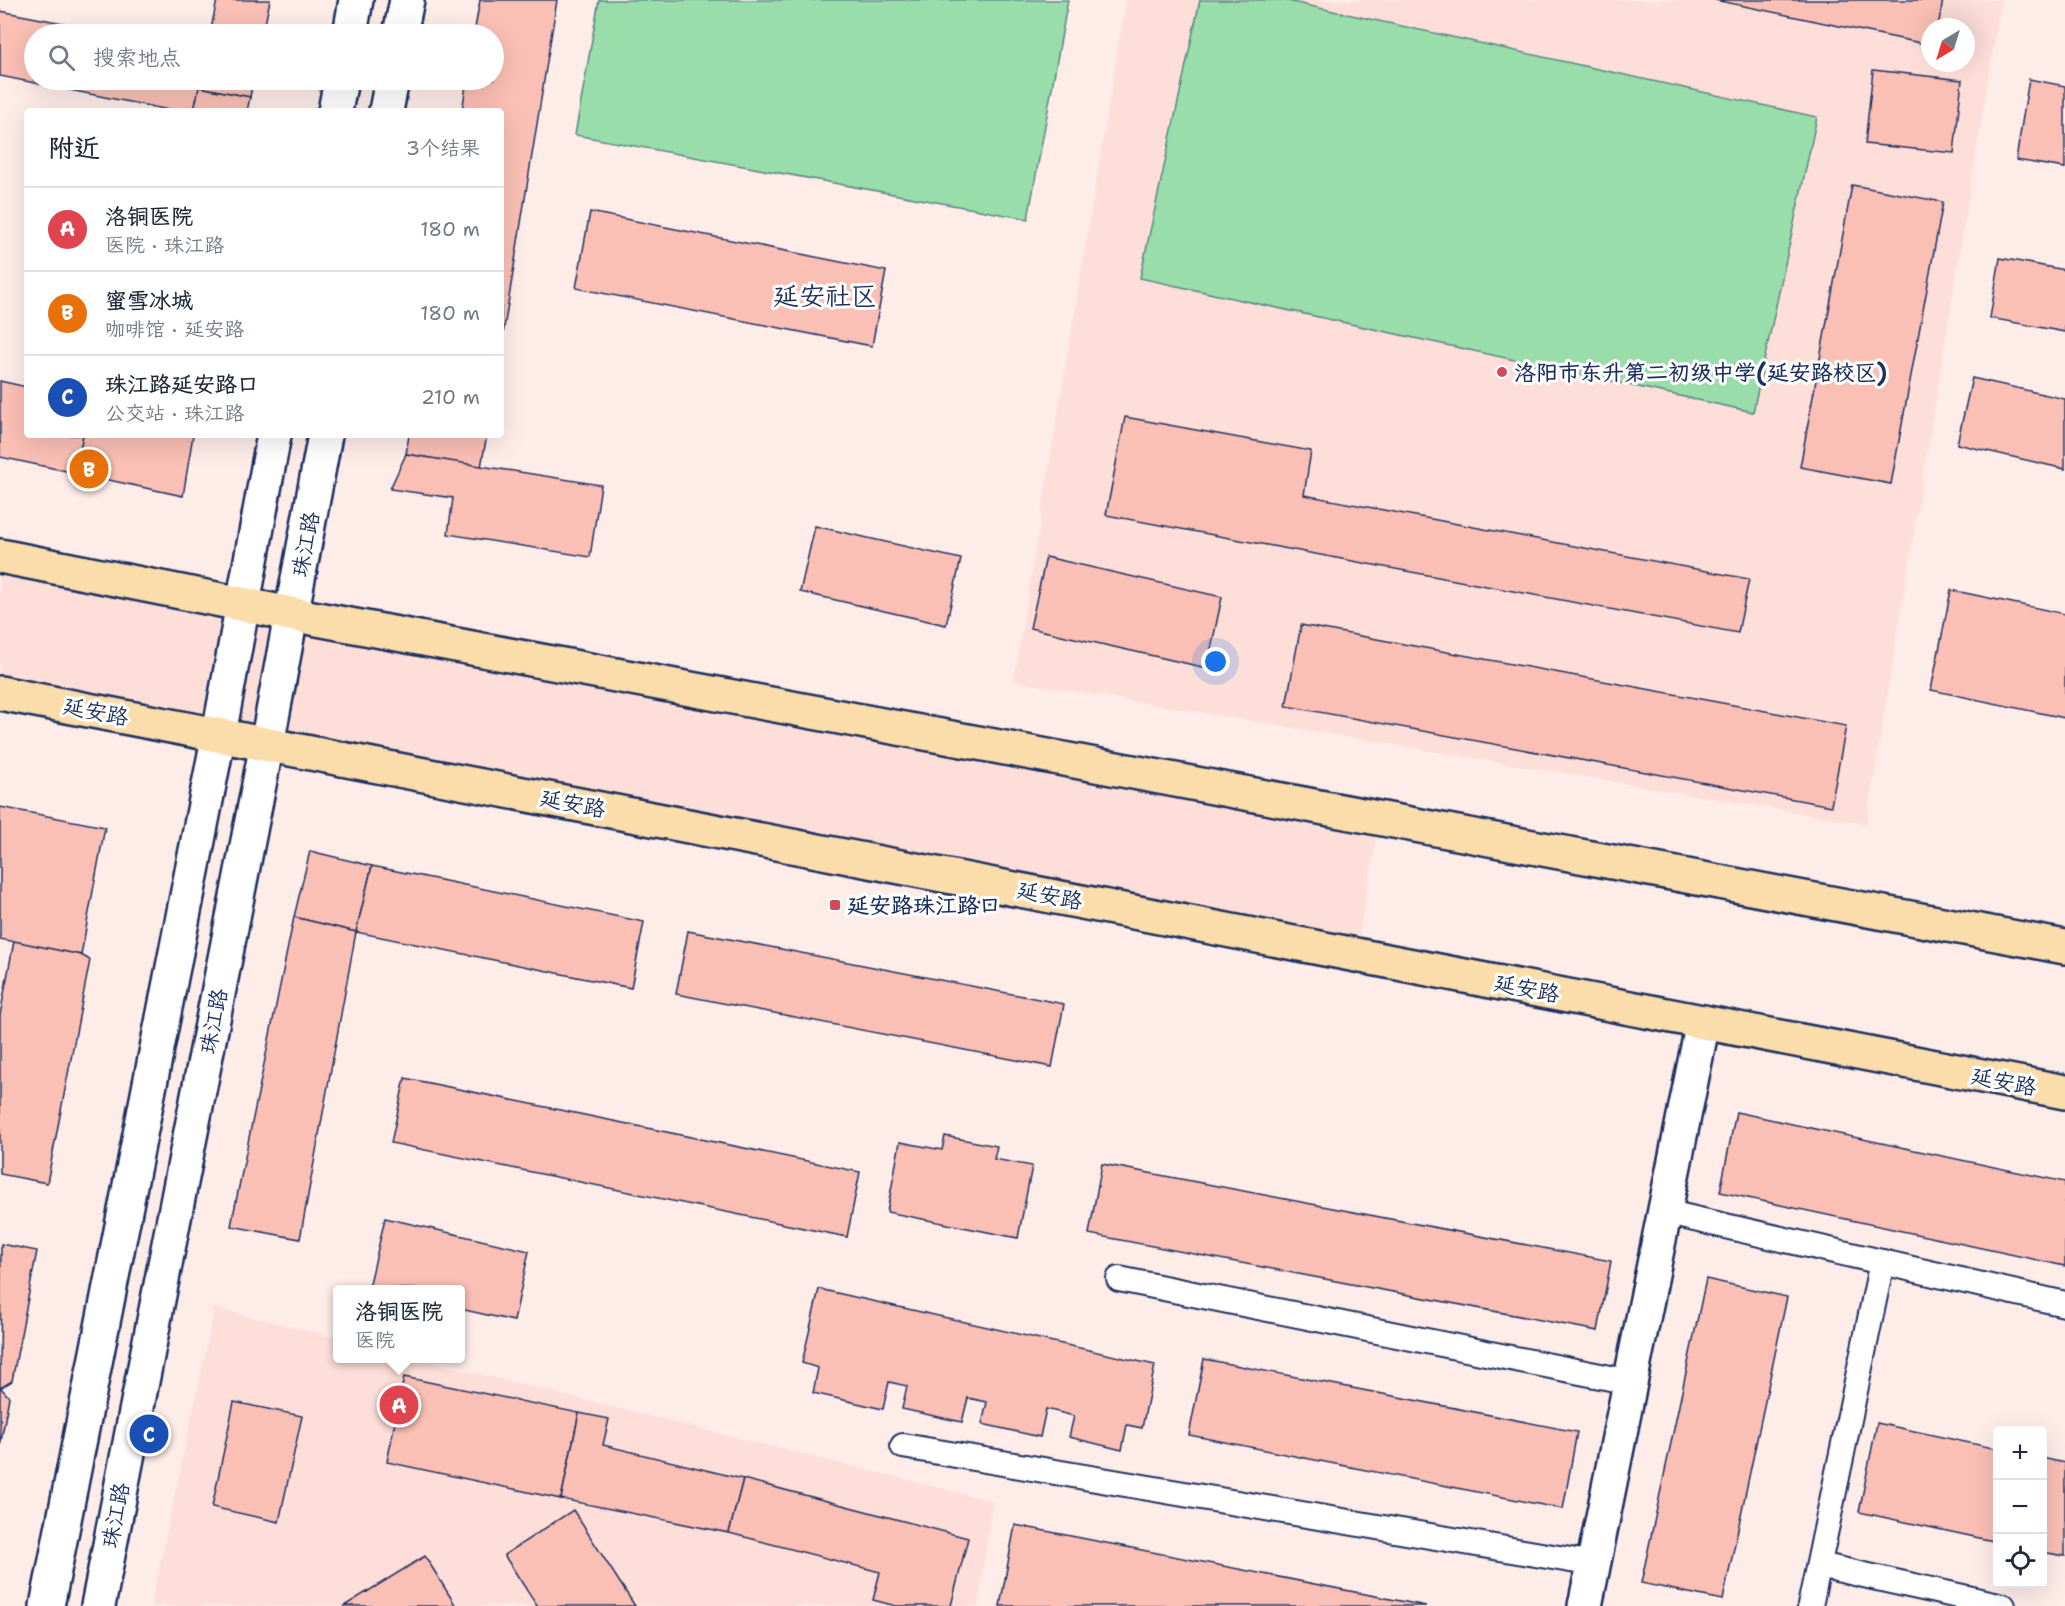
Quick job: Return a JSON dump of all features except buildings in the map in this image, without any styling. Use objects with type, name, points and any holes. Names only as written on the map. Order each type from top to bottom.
[{"type":"main road","points":[[352,24],[356,0]]},
{"type":"main road","points":[[402,24],[407,0]]},
{"type":"main road","points":[[336,108],[339,90]]},
{"type":"main road","points":[[387,108],[390,90]]},
{"type":"main road","points":[[47,1606],[219,735],[273,438]]},
{"type":"main road","name":"珠江路","points":[[98,1606],[267,744],[324,438]]},
{"type":"main road","points":[[0,556],[291,614],[2065,947]]},
{"type":"main road","name":"延安路","points":[[0,693],[2065,1092]]},
{"type":"main road","points":[[1585,1606],[1703,1022]]},
{"type":"lane","points":[[1664,1212],[2065,1304]]},
{"type":"lane","points":[[1810,1606],[1882,1262]]},
{"type":"lane","points":[[1119,1280],[1630,1382]]},
{"type":"lane","points":[[903,1446],[1594,1564]]},
{"type":"lane","points":[[1819,1565],[2003,1606]]},
{"type":"shaded area","name":"洛阳市东升第二初级中学(延安路校区)","points":[[1126,0],[2001,0],[1866,824],[1014,681]]},
{"type":"shaded area","points":[[0,561],[1379,823],[1357,945],[0,687]]},
{"type":"shaded area","points":[[215,1308],[333,1337],[333,1363],[434,1363],[992,1501],[978,1606],[151,1606]]},
{"type":"green space","points":[[599,0],[1068,0],[1028,219],[575,135]]},
{"type":"green space","points":[[1200,0],[1283,0],[1817,117],[1753,412],[1140,278]]},
{"type":"place","name":"洛阳市东升第二初级中学(延安路校区)","points":[[1502,372]]},
{"type":"place","name":"蜜雪冰城","points":[[89,469]]},
{"type":"place","name":"延安路珠江路口","points":[[835,905]]},
{"type":"place","name":"洛铜医院","points":[[399,1405]]},
{"type":"place","name":"珠江路延安路口","points":[[149,1434]]},
{"type":"district","name":"延安社区","points":[[825,296]]}]
